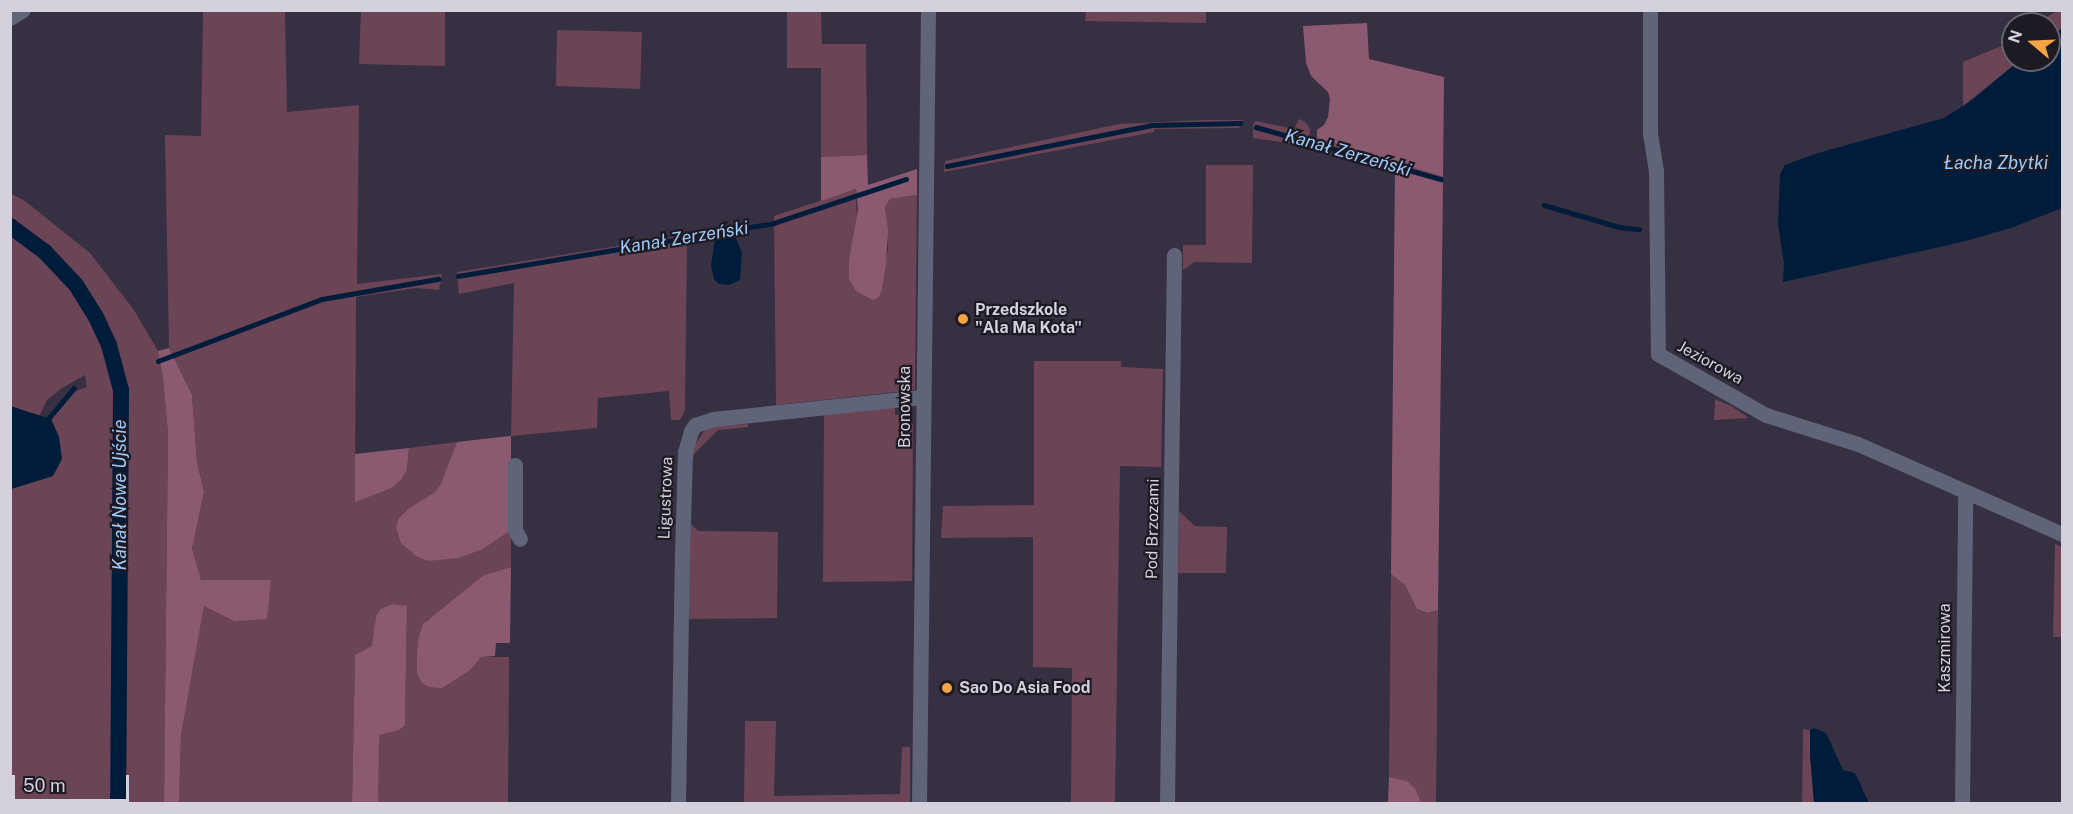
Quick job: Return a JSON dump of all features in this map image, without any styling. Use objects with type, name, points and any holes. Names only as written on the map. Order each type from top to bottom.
[{"type":"street","points":[[10,18],[23,10]]},
{"type":"street","name":"Bronowska","points":[[919,804],[928,10]]},
{"type":"street","name":"Jeziorowa","points":[[1650,10],[1650,133],[1656,171],[1658,354],[1766,415],[1858,444],[2062,534]]},
{"type":"street","name":"Pod Brzozami","points":[[1167,804],[1174,255]]},
{"type":"street","name":"Ligustrowa","points":[[678,804],[682,544],[686,452],[691,431],[695,425],[713,419],[922,397]]},
{"type":"street","points":[[515,465],[515,530],[520,539]]},
{"type":"street","name":"Kaszmirowa","points":[[1962,804],[1965,493]]},
{"type":"shaded area","points":[[203,11],[285,11],[287,112],[359,105],[357,284],[442,274],[439,290],[416,288],[356,297],[355,501],[392,488],[401,480],[407,470],[409,448],[457,442],[442,484],[434,493],[403,513],[408,549],[428,561],[483,549],[511,530],[511,567],[484,575],[427,620],[418,638],[417,652],[417,673],[481,657],[509,657],[508,803],[378,803],[378,735],[405,725],[407,607],[393,604],[375,620],[375,638],[372,646],[355,656],[352,803],[179,803],[181,735],[204,605],[234,621],[270,580],[201,581],[192,547],[204,492],[197,462],[192,395],[169,348],[165,135],[201,136]]},
{"type":"shaded area","points":[[361,11],[445,11],[445,66],[359,64]]},
{"type":"shaded area","points":[[787,11],[821,11],[822,44],[866,44],[867,155],[821,157],[821,68],[787,68]]},
{"type":"shaded area","points":[[1086,11],[1206,11],[1206,23],[1085,21]]},
{"type":"shaded area","points":[[1367,23],[1369,59],[1444,77],[1443,177],[1317,138],[1317,130],[1324,125],[1328,117],[1330,99],[1328,92],[1311,76],[1306,63],[1303,26]]},
{"type":"shaded area","points":[[557,30],[642,32],[640,89],[556,86]]},
{"type":"shaded area","points":[[2001,46],[2001,72],[2005,72],[1963,106],[1963,62]]},
{"type":"shaded area","points":[[1299,119],[1305,122],[1310,129],[1309,146],[1253,138],[1253,124],[1256,121],[1294,129]]},
{"type":"shaded area","points":[[1243,120],[1239,128],[1154,129],[1154,132],[944,172],[945,161],[1119,124]]},
{"type":"shaded area","points":[[1317,138],[1443,177],[1443,183],[1314,147]]},
{"type":"shaded area","points":[[867,155],[868,185],[917,169],[917,195],[890,199],[885,207],[888,231],[886,264],[882,289],[879,297],[873,300],[856,291],[849,279],[849,260],[858,209],[856,189],[821,201],[821,157]]},
{"type":"shaded area","points":[[1206,165],[1253,165],[1252,263],[1194,262],[1183,270],[1183,245],[1206,245]]},
{"type":"shaded area","points":[[1395,169],[1443,183],[1438,610],[1428,613],[1417,609],[1405,585],[1391,574]]},
{"type":"shaded area","points":[[856,189],[857,227],[879,297],[888,249],[885,207],[890,199],[917,195],[915,390],[776,405],[774,216]]},
{"type":"shaded area","points":[[10,193],[25,201],[90,253],[134,310],[158,351],[168,433],[164,803],[11,803],[11,489],[53,476],[59,437],[51,419],[75,391],[87,387],[85,375],[62,388],[47,400],[39,417],[11,406]]},
{"type":"shaded area","points":[[685,235],[687,243],[685,410],[680,420],[671,420],[669,391],[598,398],[597,428],[511,436],[514,283],[459,294],[457,272]]},
{"type":"shaded area","points":[[169,348],[192,395],[197,462],[204,492],[192,548],[201,580],[271,580],[267,619],[234,621],[204,606],[181,735],[179,804],[164,803],[168,433],[158,351]]},
{"type":"shaded area","points":[[1034,361],[1121,361],[1121,367],[1163,369],[1161,467],[1120,466],[1115,803],[1071,803],[1072,668],[1033,667],[1033,537],[941,538],[943,506],[1034,505]]},
{"type":"shaded area","points":[[1715,399],[1731,406],[1749,418],[1714,420]]},
{"type":"shaded area","points":[[895,404],[895,415],[905,414],[913,425],[912,581],[823,582],[824,414]]},
{"type":"shaded area","points":[[748,424],[748,427],[718,430],[694,454],[692,464],[694,446],[704,431],[711,426]]},
{"type":"shaded area","points":[[511,436],[511,530],[483,549],[458,558],[428,561],[416,556],[401,543],[396,527],[399,518],[408,509],[434,493],[441,484],[457,442]]},
{"type":"shaded area","points":[[409,448],[407,470],[401,480],[392,488],[355,502],[355,454]]},
{"type":"shaded area","points":[[692,467],[691,524],[698,531],[778,532],[777,618],[687,619]]},
{"type":"shaded area","points":[[1179,511],[1195,526],[1227,527],[1226,573],[1178,573]]},
{"type":"shaded area","points":[[2055,544],[2062,547],[2062,637],[2053,637]]},
{"type":"shaded area","points":[[511,567],[510,643],[496,643],[495,656],[481,657],[470,670],[442,688],[429,687],[422,683],[417,673],[417,652],[423,624],[484,575]]},
{"type":"shaded area","points":[[1391,574],[1405,585],[1417,609],[1428,613],[1438,610],[1436,803],[1421,803],[1407,782],[1389,777]]},
{"type":"shaded area","points":[[393,604],[407,606],[405,725],[399,730],[379,735],[378,803],[352,803],[355,655],[372,646],[376,616],[381,609]]},
{"type":"shaded area","points":[[745,721],[776,721],[774,796],[900,794],[902,747],[910,747],[910,803],[744,803]]},
{"type":"shaded area","points":[[1803,729],[1810,730],[1814,803],[1802,804]]},
{"type":"shaded area","points":[[1389,777],[1407,781],[1416,790],[1421,803],[1388,803]]},
{"type":"water","name":"Łacha Zbytki","points":[[2061,29],[2062,208],[2011,228],[1962,242],[1783,282],[1784,264],[1778,224],[1780,174],[1785,165],[1818,153],[1944,118],[1971,101],[2006,72],[2061,72]]},
{"type":"water","points":[[724,234],[735,236],[742,253],[740,280],[729,285],[719,284],[714,279],[711,265],[715,239]]},
{"type":"water","points":[[10,406],[51,419],[59,437],[62,459],[53,476],[11,489]]},
{"type":"water","points":[[1814,728],[1826,733],[1843,770],[1855,773],[1869,803],[1814,803],[1810,730]]},
{"type":"waterway","name":"Kanał Zerzeński","points":[[947,166],[1152,125],[1240,123]]},
{"type":"waterway","name":"Kanał Zerzeński","points":[[1256,127],[1441,179]]},
{"type":"waterway","name":"Kanał Zerzeński","points":[[458,276],[774,223],[906,179]]},
{"type":"waterway","name":"Kanał Zerzeński","points":[[1544,205],[1619,227],[1639,229]]},
{"type":"waterway","name":"Kanał Nowe Ujście","points":[[10,226],[45,252],[76,285],[96,317],[109,345],[121,390],[118,804]]},
{"type":"waterway","name":"Kanał Zerzeński","points":[[158,361],[322,299],[438,279]]},
{"type":"waterway","name":"Kanał Zerzeński","points":[[48,419],[74,388]]},
{"type":"place","name":"Przedszkole \"Ala Ma Kota\"","points":[[963,319]]},
{"type":"place","name":"Sao Do Asia Food","points":[[947,688]]}]
